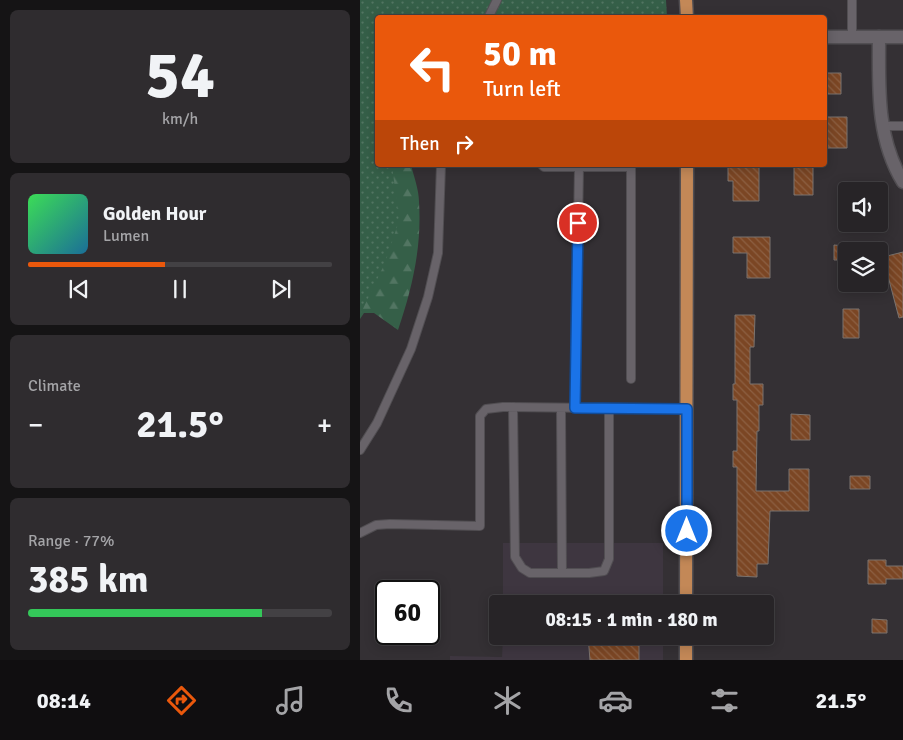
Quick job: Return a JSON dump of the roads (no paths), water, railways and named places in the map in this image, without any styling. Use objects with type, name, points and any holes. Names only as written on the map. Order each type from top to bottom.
[{"type":"main road","points":[[686,0],[687,15]]},
{"type":"main road","points":[[686,595],[687,167]]},
{"type":"main road","points":[[686,645],[686,660]]},
{"type":"street","points":[[827,37],[903,37]]},
{"type":"street","points":[[879,37],[882,126],[890,158],[903,182]]},
{"type":"lane","points":[[490,15],[498,0]]},
{"type":"lane","points":[[852,0],[852,37]]},
{"type":"lane","points":[[882,126],[903,126]]},
{"type":"lane","points":[[360,450],[377,423],[411,349],[428,297],[438,253],[441,167]]},
{"type":"lane","points":[[544,167],[579,167],[575,408]]},
{"type":"lane","points":[[631,167],[631,379]]},
{"type":"lane","points":[[360,533],[376,525],[390,524],[480,526],[480,416],[486,409],[513,407],[687,409]]},
{"type":"lane","points":[[513,407],[515,557],[522,568],[530,573],[604,571],[609,559],[609,408]]},
{"type":"lane","points":[[561,408],[562,573]]}]
